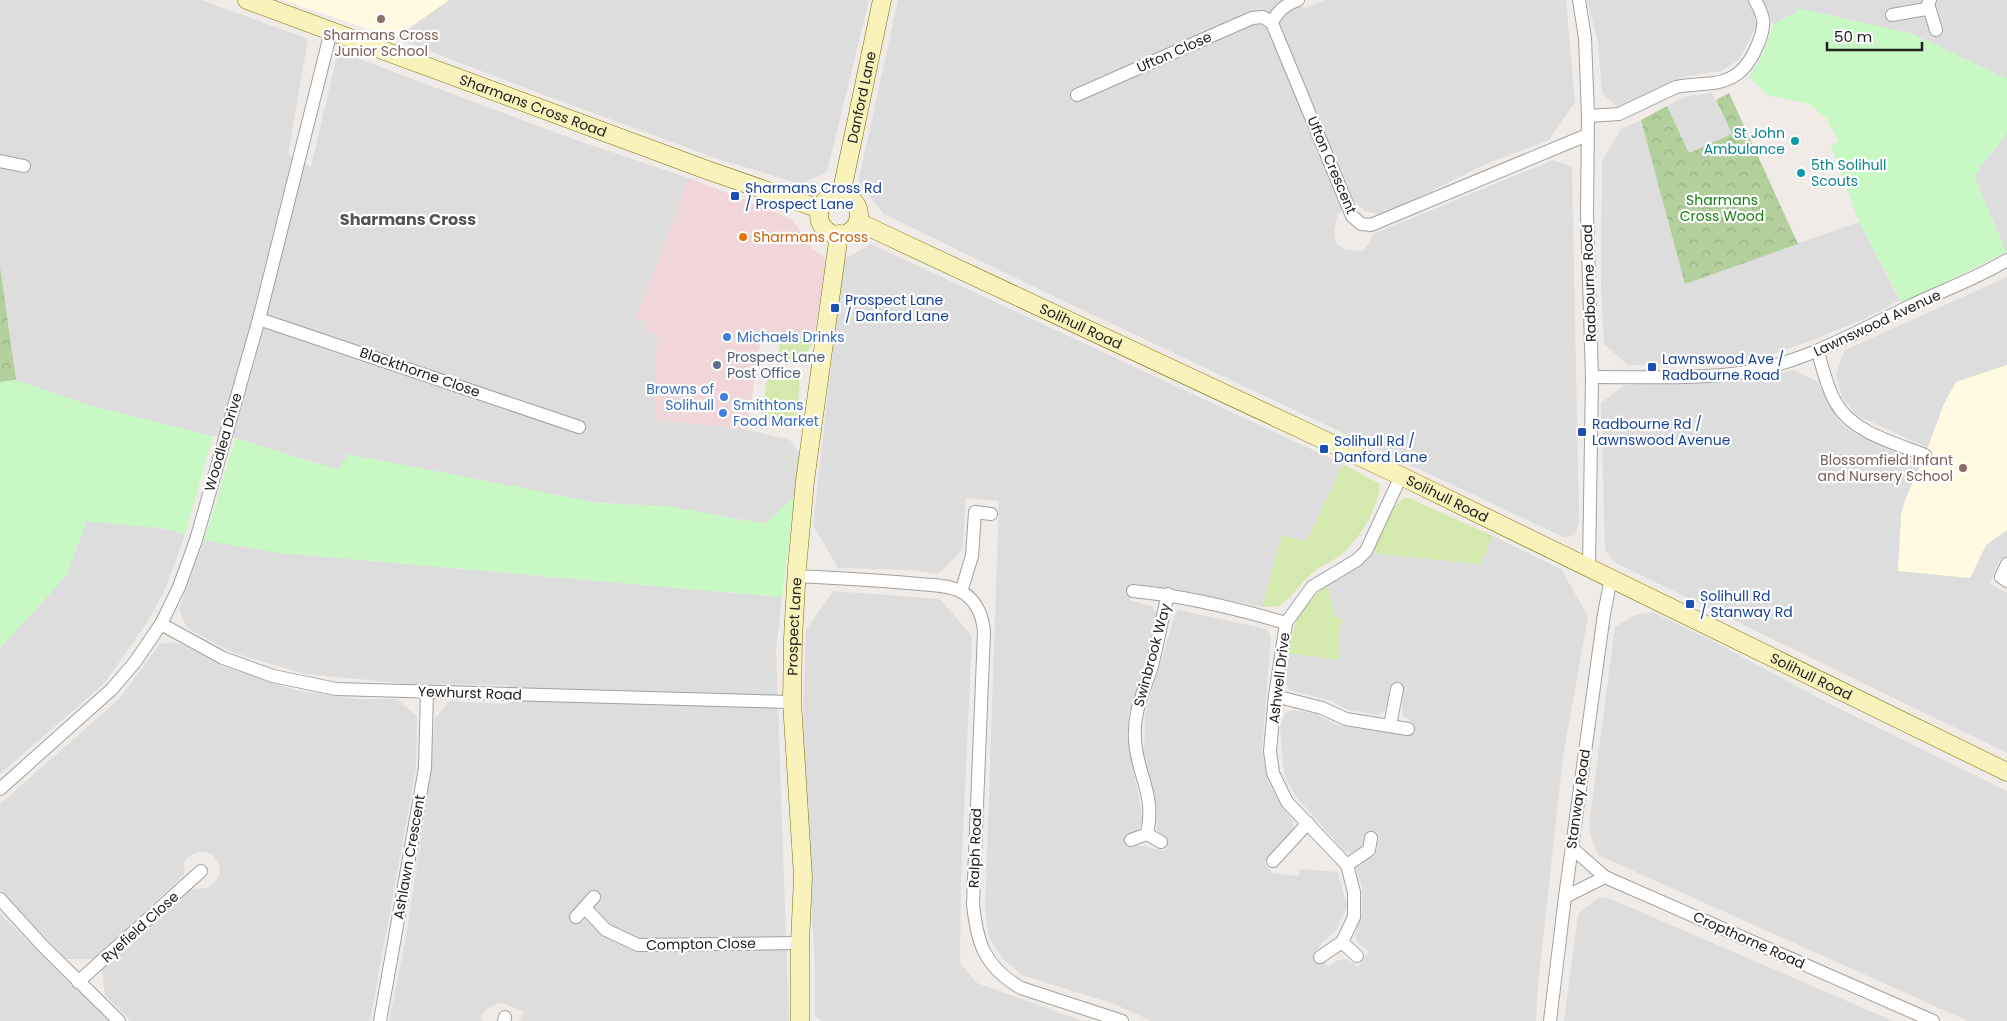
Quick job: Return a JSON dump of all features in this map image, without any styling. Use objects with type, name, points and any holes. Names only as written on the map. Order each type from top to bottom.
[{"type":"street","name":"Sharmans Cross Road","points":[[246,0],[707,170],[820,209]]},
{"type":"street","name":"Danford Lane","points":[[841,195],[882,0]]},
{"type":"street","points":[[1272,23],[1276,14],[1285,5],[1298,0]]},
{"type":"street","name":"Radbourne Road","points":[[1579,0],[1585,38],[1588,116],[1587,215],[1592,377],[1589,567]]},
{"type":"street","points":[[1588,116],[1619,114],[1685,84],[1712,83],[1736,76],[1753,57],[1764,30],[1764,16],[1755,0]]},
{"type":"street","points":[[1892,15],[1920,11],[1930,3],[1936,30]]},
{"type":"street","name":"Ufton Close","points":[[1077,95],[1252,18],[1263,17],[1272,23]]},
{"type":"street","name":"Ufton Crescent","points":[[1272,23],[1352,216],[1361,224],[1371,226],[1587,135]]},
{"type":"street","name":"Woodlea Drive","points":[[0,789],[112,689],[135,662],[161,624],[179,587],[196,540],[259,319],[331,31]]},
{"type":"street","points":[[0,160],[24,166]]},
{"type":"street","points":[[841,195],[848,197],[858,206],[858,222],[850,231],[839,234],[832,233],[820,221],[820,209],[828,198],[841,195]]},
{"type":"street","name":"Solihull Road","points":[[858,222],[1401,476],[2007,772]]},
{"type":"street","name":"Prospect Lane","points":[[800,1021],[800,943],[803,878],[792,702],[796,576],[811,433],[839,234]]},
{"type":"street","name":"Lawnswood Avenue","points":[[1592,377],[1679,377],[1733,374],[1768,367],[1818,352],[1905,309],[1991,270],[2007,260]]},
{"type":"street","name":"Blackthorne Close","points":[[259,319],[579,427]]},
{"type":"street","points":[[1818,352],[1835,402],[1848,418],[1860,428],[1925,455]]},
{"type":"street","name":"Ashwell Drive","points":[[1348,866],[1288,802],[1273,773],[1270,752],[1275,696],[1286,622],[1312,587],[1357,560],[1366,551],[1401,476]]},
{"type":"street","points":[[796,576],[896,582],[947,588],[961,592],[972,556],[975,512],[991,514]]},
{"type":"street","points":[[2007,564],[2001,577],[2007,580]]},
{"type":"street","name":"Stanway Road","points":[[1550,1021],[1565,897],[1604,614],[1611,578]]},
{"type":"street","name":"Swinbrook Way","points":[[1134,591],[1168,594],[1223,605],[1286,622]]},
{"type":"street","name":"Ralph Road","points":[[961,592],[975,604],[984,623],[973,904],[979,940],[995,969],[1020,988],[1122,1021]]},
{"type":"street","name":"Swinbrook Way","points":[[1148,834],[1151,817],[1147,787],[1135,740],[1137,707],[1152,667],[1168,594]]},
{"type":"street","name":"Yewhurst Road","points":[[161,624],[223,658],[273,676],[336,689],[792,702]]},
{"type":"street","points":[[1390,726],[1397,689]]},
{"type":"street","name":"Ashlawn Crescent","points":[[380,1021],[425,768],[427,692]]},
{"type":"street","points":[[1275,696],[1322,708],[1346,719],[1408,729]]},
{"type":"street","points":[[1272,861],[1308,823]]},
{"type":"street","points":[[1131,840],[1148,834],[1161,842]]},
{"type":"street","points":[[1320,957],[1342,942],[1354,917],[1355,904],[1348,866],[1369,850],[1371,838]]},
{"type":"street","name":"Cropthorne Road","points":[[1572,848],[1606,876],[1933,1021]]},
{"type":"street","name":"Ryefield Close","points":[[78,982],[201,871]]},
{"type":"street","points":[[1565,897],[1606,876]]},
{"type":"street","name":"Compton Close","points":[[594,897],[580,912],[606,930],[638,945],[800,943]]},
{"type":"street","points":[[0,899],[78,982],[119,1021]]},
{"type":"street","points":[[1342,942],[1357,956]]},
{"type":"shaded area","points":[[0,0],[201,0],[308,39],[288,154],[311,167],[338,51],[573,139],[689,178],[637,319],[646,322],[644,330],[657,335],[655,419],[747,430],[790,440],[801,455],[795,496],[765,524],[665,506],[598,503],[338,470],[236,438],[213,436],[88,405],[16,380],[0,266]]},
{"type":"shaded area","name":"Sharmans Cross Junior School","points":[[283,0],[449,0],[395,38]]},
{"type":"shaded area","points":[[449,0],[869,0],[827,172],[801,184],[715,158],[395,38]]},
{"type":"shaded area","points":[[898,0],[1299,0],[1303,9],[1325,0],[1566,0],[1575,102],[1549,140],[1486,164],[1382,215],[1365,211],[1355,202],[1338,214],[1334,231],[1336,243],[1344,249],[1361,252],[1369,244],[1373,234],[1553,160],[1572,167],[1579,523],[1575,535],[1565,538],[884,214],[858,183]]},
{"type":"shaded area","points":[[1587,0],[2007,0],[2007,79],[1912,34],[1801,9],[1773,25],[1766,10],[1754,17],[1757,25],[1739,60],[1721,71],[1681,77],[1618,108],[1602,93],[1598,42]]},
{"type":"shaded area","points":[[1712,93],[1732,134],[1689,153],[1667,106],[1687,96]]},
{"type":"shaded area","points":[[1641,120],[1685,283],[1859,222],[1900,300],[1866,318],[1752,362],[1700,366],[1628,365],[1604,344],[1601,285],[1602,161],[1621,129]]},
{"type":"shaded area","points":[[2007,132],[2007,251],[2006,252],[1974,176]]},
{"type":"shaded area","points":[[689,178],[792,219],[811,248],[826,259],[814,338],[762,331],[747,430],[655,419],[657,335],[644,330],[646,322],[636,319]]},
{"type":"shaded area","points":[[871,244],[1343,464],[1307,541],[1282,537],[1262,607],[1175,589],[1133,584],[1130,600],[1153,607],[1157,615],[1148,663],[1129,712],[1127,735],[1143,820],[1138,830],[1128,834],[1125,841],[1129,846],[1144,846],[1164,851],[1167,849],[1163,836],[1156,829],[1157,807],[1144,754],[1145,714],[1176,612],[1179,610],[1266,629],[1271,636],[1262,751],[1268,781],[1280,804],[1293,821],[1294,828],[1264,863],[1273,873],[1299,876],[1300,869],[1338,872],[1347,906],[1337,929],[1322,943],[1316,952],[1328,967],[1338,960],[1346,959],[1358,967],[1369,951],[1360,945],[1355,936],[1362,912],[1362,887],[1355,864],[1376,855],[1379,837],[1365,834],[1362,848],[1351,853],[1344,851],[1294,794],[1285,776],[1280,726],[1286,712],[1293,710],[1316,714],[1337,725],[1409,736],[1411,721],[1402,715],[1403,689],[1390,687],[1385,710],[1379,715],[1348,710],[1332,701],[1289,690],[1285,682],[1289,653],[1338,660],[1340,618],[1335,618],[1327,583],[1370,553],[1480,564],[1493,536],[1561,569],[1588,616],[1563,757],[1538,984],[1536,1021],[1151,1021],[1117,1005],[1022,975],[1003,959],[989,938],[985,911],[999,501],[966,498],[963,549],[938,574],[913,570],[838,568],[813,525],[843,260]]},
{"type":"shaded area","points":[[2007,277],[2007,365],[1956,382],[1943,406],[1928,448],[1856,415],[1842,397],[1836,374],[1845,350]]},
{"type":"shaded area","name":"Blossomfield Infant and Nursery School","points":[[2007,365],[2007,530],[1986,545],[1970,578],[1898,571],[1901,515],[1905,500],[1925,455],[1943,406],[1956,382]]},
{"type":"shaded area","points":[[1794,370],[1818,382],[1839,421],[1855,434],[1921,464],[1905,500],[1970,578],[1986,545],[2007,530],[2007,562],[2000,559],[1990,584],[2007,593],[2007,753],[1614,562],[1605,550],[1601,403],[1625,385],[1749,381]]},
{"type":"shaded area","points":[[87,520],[168,529],[185,535],[166,587],[148,621],[104,684],[0,774],[0,648],[66,576]]},
{"type":"shaded area","points":[[204,540],[281,553],[782,597],[776,650],[789,1021],[519,1021],[524,1012],[499,1003],[485,1010],[481,1017],[483,1021],[389,1021],[405,942],[427,799],[435,718],[450,701],[508,704],[510,685],[410,684],[305,674],[231,652],[187,628],[179,609]]},
{"type":"shaded area","points":[[833,591],[940,599],[972,636],[961,880],[960,963],[977,983],[1083,1021],[822,1021],[815,1017],[815,967],[802,746],[806,630]]},
{"type":"shaded area","points":[[1652,612],[1709,639],[1830,704],[2007,791],[2007,1021],[1968,1021],[1598,855],[1591,837],[1589,824],[1615,627],[1635,615]]},
{"type":"shaded area","points":[[171,642],[181,644],[224,667],[295,690],[357,699],[397,699],[417,716],[416,769],[370,1021],[131,1021],[105,995],[102,970],[191,889],[208,888],[216,881],[220,874],[219,864],[213,855],[198,852],[189,856],[184,862],[184,875],[93,959],[67,959],[0,890],[0,804],[119,699],[160,644]]},
{"type":"shaded area","points":[[1599,897],[1611,899],[1893,1021],[1564,1021],[1578,914]]},
{"type":"shaded area","points":[[0,914],[109,1021],[0,1021]]},
{"type":"green space","points":[[1801,9],[1912,34],[2007,79],[2007,132],[1974,176],[2006,252],[1903,304],[1859,222],[1831,146],[1839,141],[1826,118],[1809,104],[1768,95],[1749,77],[1762,56],[1773,25]]},
{"type":"green space","name":"Sharmans Cross Wood","points":[[1729,93],[1798,244],[1685,284],[1641,120],[1667,106],[1689,153],[1732,134],[1716,100]]},
{"type":"green space","points":[[0,266],[16,380],[0,382]]},
{"type":"green space","points":[[781,333],[814,338],[805,356],[798,360],[786,359],[778,357]]},
{"type":"green space","points":[[771,370],[796,376],[800,379],[796,423],[794,425],[767,420],[762,413],[768,374]]},
{"type":"green space","points":[[16,380],[88,405],[213,436],[185,535],[168,529],[87,521],[66,576],[0,648],[0,382]]},
{"type":"green space","points":[[236,438],[338,470],[348,454],[598,503],[665,506],[765,524],[795,496],[782,597],[281,553],[204,540]]},
{"type":"green space","points":[[1343,464],[1380,484],[1376,504],[1366,524],[1346,550],[1312,573],[1280,606],[1262,607],[1282,536],[1307,541]]},
{"type":"green space","points":[[1404,498],[1409,498],[1493,536],[1480,564],[1370,553],[1394,507]]},
{"type":"green space","points":[[1327,583],[1335,618],[1341,618],[1338,660],[1289,653],[1291,640],[1300,614]]},
{"type":"place","name":"Sharmans Cross Junior School","points":[[381,19]]},
{"type":"place","name":"St John Ambulance","points":[[1795,141]]},
{"type":"place","name":"5th Solihull Scouts","points":[[1801,173]]},
{"type":"place","name":"Sharmans Cross Rd / Prospect Lane","points":[[735,196]]},
{"type":"place","name":"Sharmans Cross","points":[[743,237]]},
{"type":"place","name":"Prospect Lane / Danford Lane","points":[[835,308]]},
{"type":"place","name":"Michaels Drinks","points":[[727,337]]},
{"type":"place","name":"Prospect Lane Post Office","points":[[717,365]]},
{"type":"place","name":"Lawnswood Ave / Radbourne Road","points":[[1652,367]]},
{"type":"place","name":"Browns of Solihull","points":[[724,397]]},
{"type":"place","name":"Smithtons Food Market","points":[[723,413]]},
{"type":"place","name":"Radbourne Rd / Lawnswood Avenue","points":[[1582,432]]},
{"type":"place","name":"Solihull Rd / Danford Lane","points":[[1324,449]]},
{"type":"place","name":"Blossomfield Infant and Nursery School","points":[[1963,468]]},
{"type":"place","name":"Solihull Rd / Stanway Rd","points":[[1690,604]]},
{"type":"district","name":"Sharmans Cross","points":[[408,219]]}]
